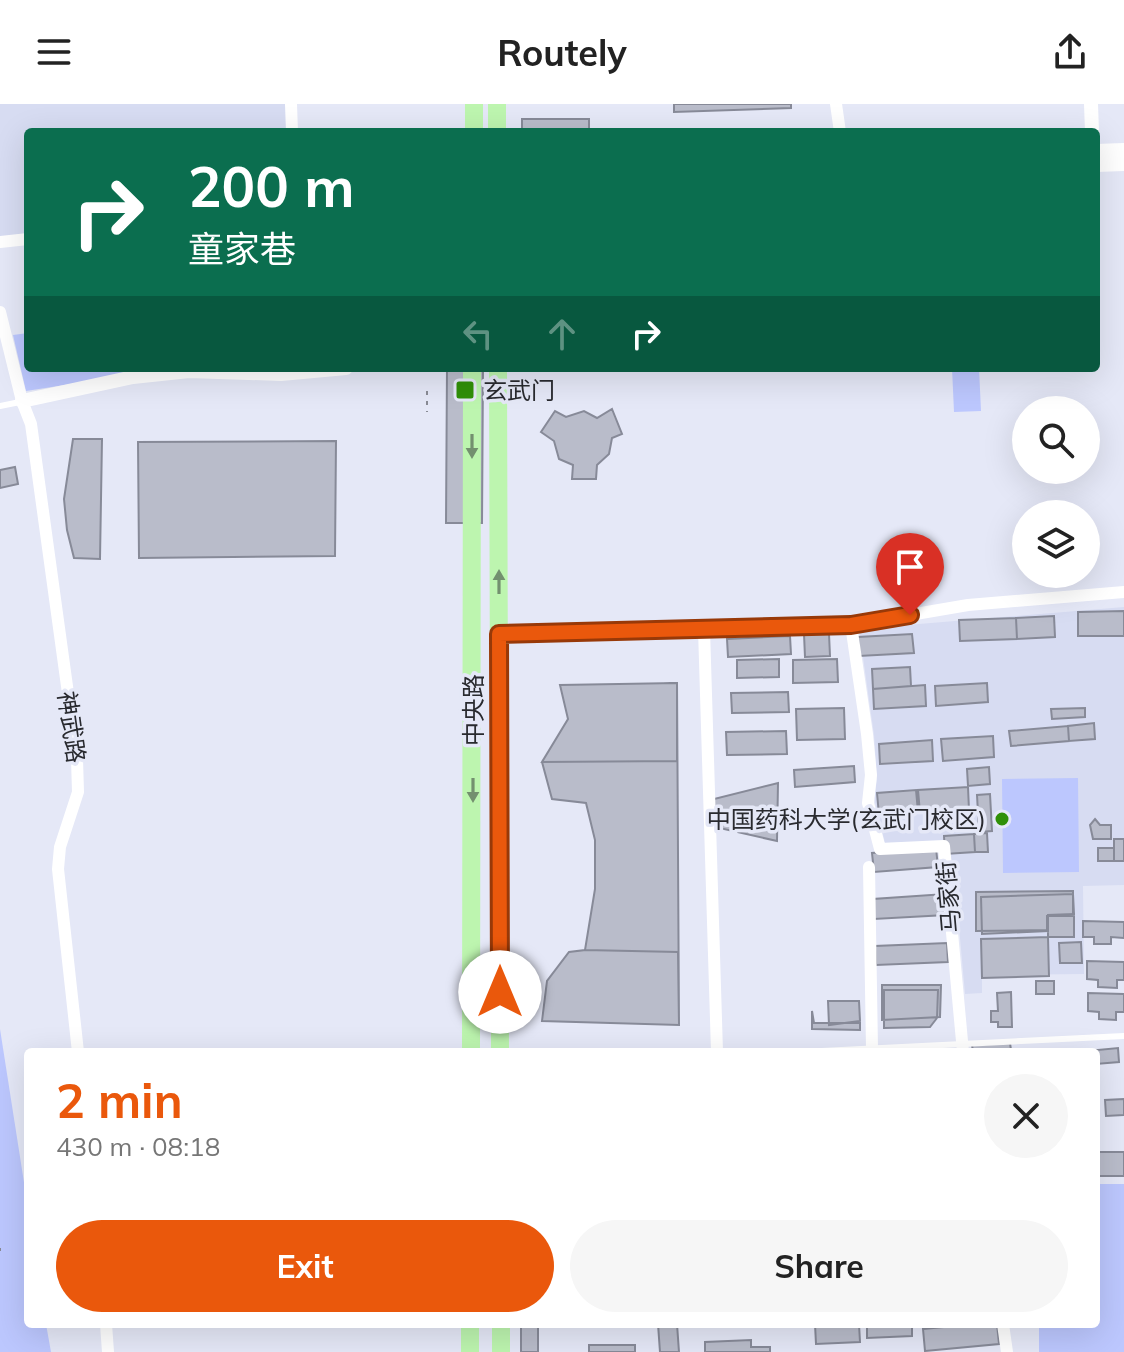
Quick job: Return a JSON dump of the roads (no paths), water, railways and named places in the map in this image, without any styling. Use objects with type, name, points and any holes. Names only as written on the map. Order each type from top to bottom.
[{"type":"main road","points":[[474,104],[474,128]]},
{"type":"main road","points":[[497,104],[497,128]]},
{"type":"main road","points":[[1100,152],[1124,151]]},
{"type":"main road","points":[[1100,164],[1124,163]]},
{"type":"main road","name":"中央路","points":[[471,1048],[472,372]]},
{"type":"main road","name":"中央路","points":[[498,372],[500,1048]]},
{"type":"main road","points":[[470,1328],[470,1352]]},
{"type":"main road","points":[[501,1328],[501,1352]]},
{"type":"street","points":[[291,104],[292,128]]},
{"type":"street","points":[[836,104],[839,128]]},
{"type":"street","points":[[1091,104],[1092,128]]},
{"type":"street","points":[[0,242],[24,239]]},
{"type":"street","name":"神武路","points":[[0,312],[22,401],[31,424],[77,759],[78,792],[60,847],[58,869],[78,1048]]},
{"type":"street","points":[[22,401],[133,377],[175,373],[303,372]]},
{"type":"street","points":[[499,634],[851,625],[968,605],[1124,592]]},
{"type":"street","name":"马家街","points":[[851,625],[871,775],[868,803],[880,849],[944,846],[962,1048]]},
{"type":"street","points":[[704,629],[717,1048]]},
{"type":"street","points":[[869,867],[872,1048]]},
{"type":"street","points":[[106,1328],[108,1352]]},
{"type":"street","points":[[1004,1328],[1007,1352]]},
{"type":"lane","points":[[0,406],[22,401]]},
{"type":"lane","points":[[974,1048],[1124,1036]]},
{"type":"place","name":"玄武门","points":[[465,390]]},
{"type":"place","name":"中国药科大学(玄武门校区)","points":[[1002,819]]}]
